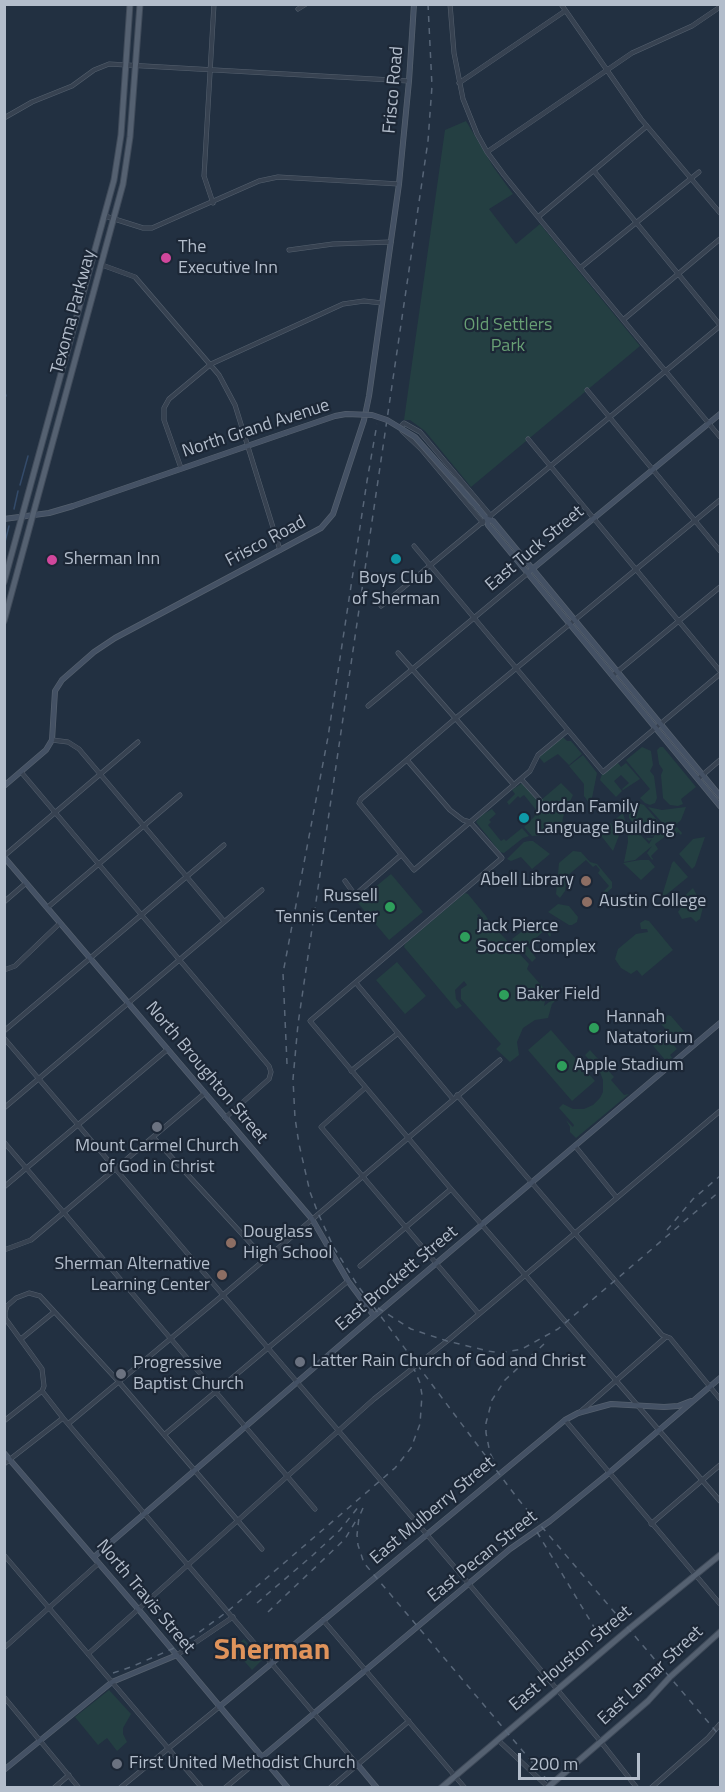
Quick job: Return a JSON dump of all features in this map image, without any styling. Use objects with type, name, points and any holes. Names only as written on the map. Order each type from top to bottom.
[{"type":"main road","name":"Texoma Parkway","points":[[4,582],[114,180],[121,135],[130,4]]},
{"type":"main road","name":"Texoma Parkway","points":[[4,621],[123,184],[129,148],[140,4]]},
{"type":"main road","name":"East Houston Street","points":[[441,1788],[720,1555]]},
{"type":"main road","name":"East Lamar Street","points":[[547,1787],[648,1701],[670,1677],[720,1632]]},
{"type":"street","points":[[213,203],[204,176],[214,4]]},
{"type":"street","points":[[298,9],[306,4]]},
{"type":"street","name":"Frisco Road","points":[[52,740],[55,691],[62,680],[94,652],[115,638],[321,528],[333,514],[363,420],[392,242],[409,81],[414,4]]},
{"type":"street","points":[[450,4],[459,83],[469,117],[487,152],[622,320],[720,437]]},
{"type":"street","points":[[561,4],[647,126],[720,213]]},
{"type":"street","points":[[487,152],[632,53],[649,43],[692,26],[720,6]]},
{"type":"street","points":[[459,83],[565,11]]},
{"type":"street","points":[[4,118],[32,102],[72,86],[102,65],[136,64],[409,81]]},
{"type":"street","points":[[538,217],[647,126]]},
{"type":"street","points":[[381,606],[720,326],[594,171]]},
{"type":"street","points":[[580,268],[699,172]]},
{"type":"street","points":[[105,216],[143,228],[152,228],[259,181],[278,177],[399,184]]},
{"type":"street","points":[[622,320],[720,239]]},
{"type":"street","points":[[289,250],[333,244],[392,242]]},
{"type":"street","points":[[102,265],[135,277],[211,364],[231,396],[280,550]]},
{"type":"street","points":[[181,468],[165,420],[164,408],[169,399],[211,364],[342,304],[364,300],[382,303]]},
{"type":"street","points":[[587,390],[720,551]]},
{"type":"street","name":"East Tuck Street","points":[[368,706],[720,414]]},
{"type":"street","name":"North Grand Avenue","points":[[4,519],[73,506],[334,416],[372,415],[387,420],[415,437],[478,508],[489,517],[488,525],[530,571],[658,726],[700,777],[720,806]]},
{"type":"street","points":[[483,523],[422,449],[402,431],[404,423],[420,432],[489,517]]},
{"type":"street","points":[[414,546],[603,772],[720,673],[528,439]]},
{"type":"street","points":[[567,730],[538,755],[530,771],[414,870],[359,803],[456,718],[720,500]]},
{"type":"street","points":[[615,674],[720,587]]},
{"type":"street","points":[[398,653],[514,785]]},
{"type":"street","points":[[4,786],[46,750],[52,740],[75,745],[224,921]]},
{"type":"street","points":[[4,856],[138,742]]},
{"type":"street","points":[[407,760],[455,815],[470,822],[502,858],[310,1021],[451,1189],[720,1501]]},
{"type":"street","points":[[700,777],[720,760]]},
{"type":"street","points":[[21,772],[269,1066],[271,1072],[269,1079],[225,1118]]},
{"type":"street","name":"North Grand Avenue","points":[[700,777],[720,796]]},
{"type":"street","points":[[521,779],[540,800]]},
{"type":"street","points":[[48,907],[180,795]]},
{"type":"street","points":[[4,1031],[224,845]]},
{"type":"street","points":[[345,881],[355,895],[401,855]]},
{"type":"street","name":"North Broughton Street","points":[[4,856],[312,1220],[348,1281],[374,1316]]},
{"type":"street","points":[[4,902],[27,882]]},
{"type":"street","points":[[4,1108],[262,890]]},
{"type":"street","points":[[4,970],[15,966],[61,922]]},
{"type":"street","points":[[356,983],[453,1099]]},
{"type":"street","name":"East Brockett Street","points":[[94,1557],[720,1023]]},
{"type":"street","points":[[351,1071],[398,1034]]},
{"type":"street","points":[[4,1038],[469,1584],[637,1788]]},
{"type":"street","points":[[4,1187],[168,1049]]},
{"type":"street","points":[[68,1424],[500,1060]]},
{"type":"street","points":[[365,1088],[321,1127],[479,1314]]},
{"type":"street","points":[[4,1250],[31,1240],[205,1093]]},
{"type":"street","points":[[457,1095],[662,1335],[670,1338],[720,1399]]},
{"type":"street","points":[[88,1654],[338,1431],[720,1111]]},
{"type":"street","points":[[153,1137],[266,1259]]},
{"type":"street","points":[[4,1142],[315,1509]]},
{"type":"street","points":[[575,1146],[616,1198]]},
{"type":"street","points":[[360,1266],[451,1189]]},
{"type":"street","points":[[164,1435],[348,1281]]},
{"type":"street","points":[[4,1421],[42,1391],[44,1386],[42,1369],[5,1318],[4,1312],[16,1298],[35,1293],[119,1382],[262,1549]]},
{"type":"street","points":[[21,1339],[54,1312]]},
{"type":"street","name":"East Mulberry Street","points":[[219,1707],[425,1534],[565,1420],[578,1413],[666,1337]]},
{"type":"street","name":"East Pecan Street","points":[[262,1757],[510,1549],[543,1526],[609,1473],[720,1378]]},
{"type":"street","points":[[42,1391],[377,1788]]},
{"type":"street","points":[[578,1413],[611,1404],[664,1407],[678,1406],[693,1401]]},
{"type":"street","points":[[4,1464],[63,1418]]},
{"type":"street","points":[[565,1420],[720,1604]]},
{"type":"street","name":"North Travis Street","points":[[4,1453],[288,1788]]},
{"type":"street","points":[[651,1524],[720,1465]]},
{"type":"street","points":[[4,1555],[202,1788]]},
{"type":"street","points":[[4,1648],[99,1563]]},
{"type":"street","points":[[4,1770],[112,1682],[177,1655],[233,1617]]},
{"type":"street","points":[[322,1619],[465,1788]]},
{"type":"street","points":[[4,1697],[79,1788]]},
{"type":"street","points":[[120,1788],[167,1747],[219,1707]]},
{"type":"street","points":[[330,1788],[409,1721]]},
{"type":"street","points":[[651,1788],[708,1738],[720,1724]]},
{"type":"street","points":[[498,1740],[547,1787]]},
{"type":"street","points":[[225,1788],[262,1757]]},
{"type":"street","points":[[54,1788],[69,1775]]},
{"type":"green space","name":"Old Settlers Park","points":[[466,121],[494,168],[513,194],[489,209],[516,244],[540,224],[640,346],[471,487],[425,431],[410,420],[404,420],[445,130]]},
{"type":"green space","points":[[563,737],[571,741],[582,754],[569,765],[558,754],[544,763],[539,757]]},
{"type":"green space","points":[[642,747],[651,751],[653,765],[650,771],[654,776],[657,798],[655,803],[650,805],[640,798],[650,789],[626,760]]},
{"type":"green space","points":[[663,747],[696,787],[681,799],[683,804],[678,806],[670,805],[663,798],[661,775],[663,770],[659,764],[657,750]]},
{"type":"green space","points":[[583,755],[597,773],[589,803],[584,796],[584,784],[569,766]]},
{"type":"green space","points":[[618,763],[621,767],[626,763],[640,779],[623,790],[629,783],[621,775],[614,781],[622,791],[616,797],[600,780],[602,774]]},
{"type":"green space","points":[[522,783],[539,803],[538,818],[540,801],[561,783],[573,795],[563,817],[562,825],[553,834],[532,836],[524,827],[537,811],[524,795],[520,798],[518,796],[509,805],[507,802],[515,794],[512,790]]},
{"type":"green space","points":[[638,803],[644,805],[657,820],[658,832],[660,832],[661,825],[664,828],[662,831],[667,828],[648,807],[662,810],[686,807],[681,820],[668,832],[677,827],[682,833],[681,835],[678,832],[669,840],[666,836],[655,844],[658,849],[651,856],[652,860],[647,853],[652,846],[635,860],[624,862],[628,842],[627,820],[649,844],[652,839],[649,841],[646,838],[654,836],[643,834],[629,818],[629,808]]},
{"type":"green space","points":[[492,809],[496,814],[489,820],[491,822],[488,825],[501,841],[504,839],[506,841],[522,828],[529,836],[504,853],[500,852],[476,822]]},
{"type":"green space","points":[[623,813],[625,820],[613,851],[599,833],[611,823],[613,829],[617,828],[618,826],[612,822]]},
{"type":"green space","points":[[705,837],[692,869],[679,854],[693,839]]},
{"type":"green space","points":[[533,841],[550,854],[532,869],[521,857],[511,861],[507,859],[524,842]]},
{"type":"green space","points":[[573,851],[581,852],[590,862],[597,864],[612,882],[612,888],[606,893],[603,892],[609,886],[598,873],[600,870],[596,865],[593,867],[586,860],[567,876],[565,891],[560,898],[556,894],[559,863]]},
{"type":"green space","points":[[649,860],[655,867],[641,880],[623,863]]},
{"type":"green space","points":[[674,861],[688,877],[661,899],[672,863]]},
{"type":"green space","name":"Russell Tennis Center","points":[[391,874],[423,912],[389,940],[357,902]]},
{"type":"green space","points":[[693,888],[703,907],[700,919],[696,922],[691,917],[682,919],[678,912],[682,906],[678,902]]},
{"type":"green space","points":[[465,893],[486,916],[492,927],[490,928],[479,914],[477,915],[489,930],[491,928],[499,932],[529,964],[527,969],[547,992],[544,1006],[553,999],[555,1001],[548,1018],[535,1020],[523,1028],[517,1042],[519,1055],[510,1062],[496,1049],[501,1044],[461,999],[461,989],[467,985],[464,981],[455,990],[456,999],[462,1006],[456,1009],[404,947]]},
{"type":"green space","points":[[558,904],[569,906],[578,917],[577,922],[569,925],[548,912]]},
{"type":"green space","points":[[645,920],[649,921],[673,950],[642,976],[637,970],[631,974],[621,968],[615,959],[618,949],[636,934],[648,932],[647,929],[641,929],[640,923]]},
{"type":"green space","points":[[530,925],[549,929],[551,935],[550,937],[545,930],[527,946],[536,958],[532,962],[512,939]]},
{"type":"green space","points":[[397,962],[426,996],[405,1014],[376,980]]},
{"type":"green space","points":[[668,1015],[689,1037],[682,1045],[661,1024]]},
{"type":"green space","name":"Apple Stadium","points":[[551,1030],[595,1081],[572,1101],[528,1050]]},
{"type":"green space","points":[[660,1030],[677,1049],[670,1055],[672,1058],[667,1062],[648,1040]]},
{"type":"green space","points":[[590,1050],[614,1077],[611,1080],[624,1095],[629,1094],[576,1138],[570,1132],[566,1120],[573,1127],[574,1125],[559,1108],[563,1104],[573,1109],[584,1109],[593,1105],[600,1098],[603,1092],[603,1080],[600,1072],[585,1055]]},
{"type":"green space","points":[[244,1639],[262,1660],[252,1670],[233,1648]]},
{"type":"green space","points":[[109,1690],[131,1714],[123,1728],[127,1742],[117,1751],[107,1738],[98,1745],[75,1717]]},
{"type":"waterway","points":[[4,389],[6,396]]},
{"type":"waterway","points":[[20,485],[28,456]]},
{"type":"waterway","points":[[14,509],[18,491]]},
{"type":"waterway","points":[[4,546],[9,526]]},
{"type":"railway","points":[[428,4],[432,86],[428,141],[298,1024],[293,1079],[299,1144],[310,1192],[318,1213],[333,1246],[358,1286],[518,1499],[720,1736]]},
{"type":"railway","points":[[287,1064],[283,973],[328,737],[377,424]]},
{"type":"railway","points":[[667,1230],[693,1199],[720,1176]]},
{"type":"railway","points":[[378,1308],[411,1329],[447,1341],[500,1353],[522,1349],[558,1329],[720,1191]]},
{"type":"railway","points":[[493,1459],[486,1433],[492,1400],[505,1380],[544,1344]]},
{"type":"railway","points":[[113,1673],[172,1649],[194,1636],[228,1611],[395,1468],[411,1448],[420,1424],[422,1395],[414,1369]]},
{"type":"railway","points":[[257,1603],[340,1530],[359,1506]]},
{"type":"railway","points":[[363,1508],[359,1517],[357,1535],[364,1563],[554,1788]]},
{"type":"railway","points":[[268,1612],[345,1539],[357,1519]]},
{"type":"railway","points":[[537,1532],[597,1632]]},
{"type":"place","name":"The Executive Inn","points":[[166,258]]},
{"type":"place","name":"Boys Club of Sherman","points":[[396,559]]},
{"type":"place","name":"Sherman Inn","points":[[52,560]]},
{"type":"place","name":"Jordan Family Language Building","points":[[524,818]]},
{"type":"place","name":"Abell Library","points":[[586,881]]},
{"type":"place","name":"Austin College","points":[[587,902]]},
{"type":"place","name":"Russell Tennis Center","points":[[390,907]]},
{"type":"place","name":"Jack Pierce Soccer Complex","points":[[465,937]]},
{"type":"place","name":"Baker Field","points":[[504,995]]},
{"type":"place","name":"Hannah Natatorium","points":[[594,1028]]},
{"type":"place","name":"Apple Stadium","points":[[562,1066]]},
{"type":"place","name":"Mount Carmel Church of God in Christ","points":[[157,1127]]},
{"type":"place","name":"Douglass High School","points":[[231,1243]]},
{"type":"place","name":"Sherman Alternative Learning Center","points":[[222,1275]]},
{"type":"place","name":"Latter Rain Church of God and Christ","points":[[300,1362]]},
{"type":"place","name":"Progressive Baptist Church","points":[[121,1374]]},
{"type":"place","name":"First United Methodist Church","points":[[117,1764]]},
{"type":"district","name":"Sherman","points":[[272,1652]]}]
